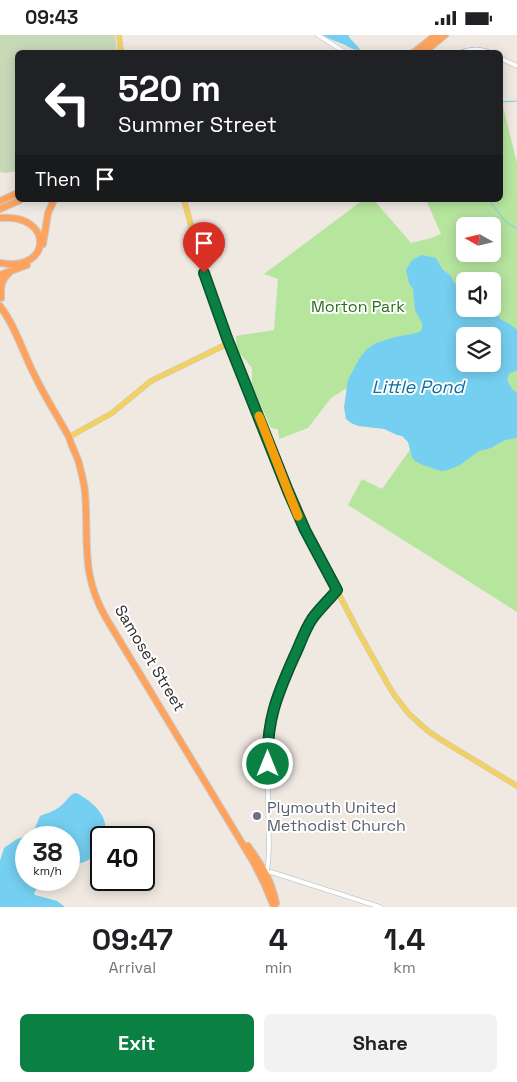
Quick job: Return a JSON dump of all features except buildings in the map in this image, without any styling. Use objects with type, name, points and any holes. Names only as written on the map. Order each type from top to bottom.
[{"type":"highway","points":[[417,50],[436,35]]},
{"type":"highway","points":[[427,50],[445,35]]},
{"type":"highway","points":[[0,201],[15,194]]},
{"type":"highway","points":[[0,209],[16,202]]},
{"type":"highway","points":[[0,275],[32,262],[41,253],[48,213],[53,202]]},
{"type":"highway","points":[[0,217],[16,218],[28,222],[38,232],[40,241],[37,253],[30,260],[18,263],[0,263]]},
{"type":"highway","points":[[1,297],[2,281],[14,269]]},
{"type":"highway","name":"Samoset Street","points":[[1,297],[4,306],[2,309],[20,342],[34,375],[69,437],[80,467],[84,486],[88,567],[97,601],[258,870],[276,907]]},
{"type":"highway","name":"Samoset Street","points":[[69,437],[74,441],[84,464],[88,494],[90,565],[99,599],[108,617],[232,821],[266,873],[272,887],[276,907]]},
{"type":"main road","points":[[119,35],[121,50]]},
{"type":"main road","points":[[185,202],[205,275],[290,497],[305,530],[387,683],[398,700],[428,731],[517,786]]},
{"type":"main road","points":[[69,437],[112,413],[151,381],[230,343]]},
{"type":"street","points":[[318,35],[341,50]]},
{"type":"street","points":[[468,50],[480,50]]},
{"type":"street","points":[[503,60],[517,67]]},
{"type":"street","points":[[264,883],[269,848],[268,745],[271,716],[279,691],[306,629],[337,590]]},
{"type":"street","points":[[258,870],[281,875],[380,907]]},
{"type":"green space","points":[[0,35],[115,35],[117,50],[15,50],[15,171],[0,172]]},
{"type":"green space","name":"Morton Park","points":[[503,106],[517,163],[517,612],[348,505],[362,479],[382,489],[414,444],[347,388],[331,398],[308,428],[279,439],[278,429],[271,428],[252,385],[252,368],[237,350],[236,336],[274,330],[278,279],[264,274],[360,202],[376,202],[411,243],[441,234],[427,202],[503,202]]},
{"type":"water","points":[[323,35],[348,35],[360,50],[351,48]]},
{"type":"water","name":"Little Pond","points":[[422,255],[436,258],[456,285],[456,317],[499,317],[517,330],[517,370],[509,374],[507,380],[512,389],[517,393],[517,438],[505,440],[491,448],[479,451],[460,465],[448,470],[441,471],[415,461],[408,442],[402,436],[384,429],[358,426],[346,419],[344,407],[348,380],[359,359],[367,349],[376,343],[417,333],[422,330],[422,323],[415,310],[413,289],[409,283],[406,270],[412,260]]},
{"type":"water","points":[[76,793],[89,801],[99,811],[105,823],[105,826],[90,826],[90,859],[80,863],[80,826],[36,826],[40,816],[58,808],[70,796]]},
{"type":"water","points":[[15,840],[15,891],[35,891],[35,895],[57,901],[65,907],[0,907],[0,861],[4,848]]},
{"type":"waterway","points":[[503,102],[517,101]]},
{"type":"waterway","points":[[491,202],[505,221],[517,229]]},
{"type":"slow traffic","points":[[259,416],[298,516]]},
{"type":"place","name":"Plymouth United Methodist Church","points":[[257,816]]},
{"type":"route","points":[[204,273],[227,338],[288,491],[305,530],[337,590],[309,625],[279,691],[270,724],[268,764]]}]
